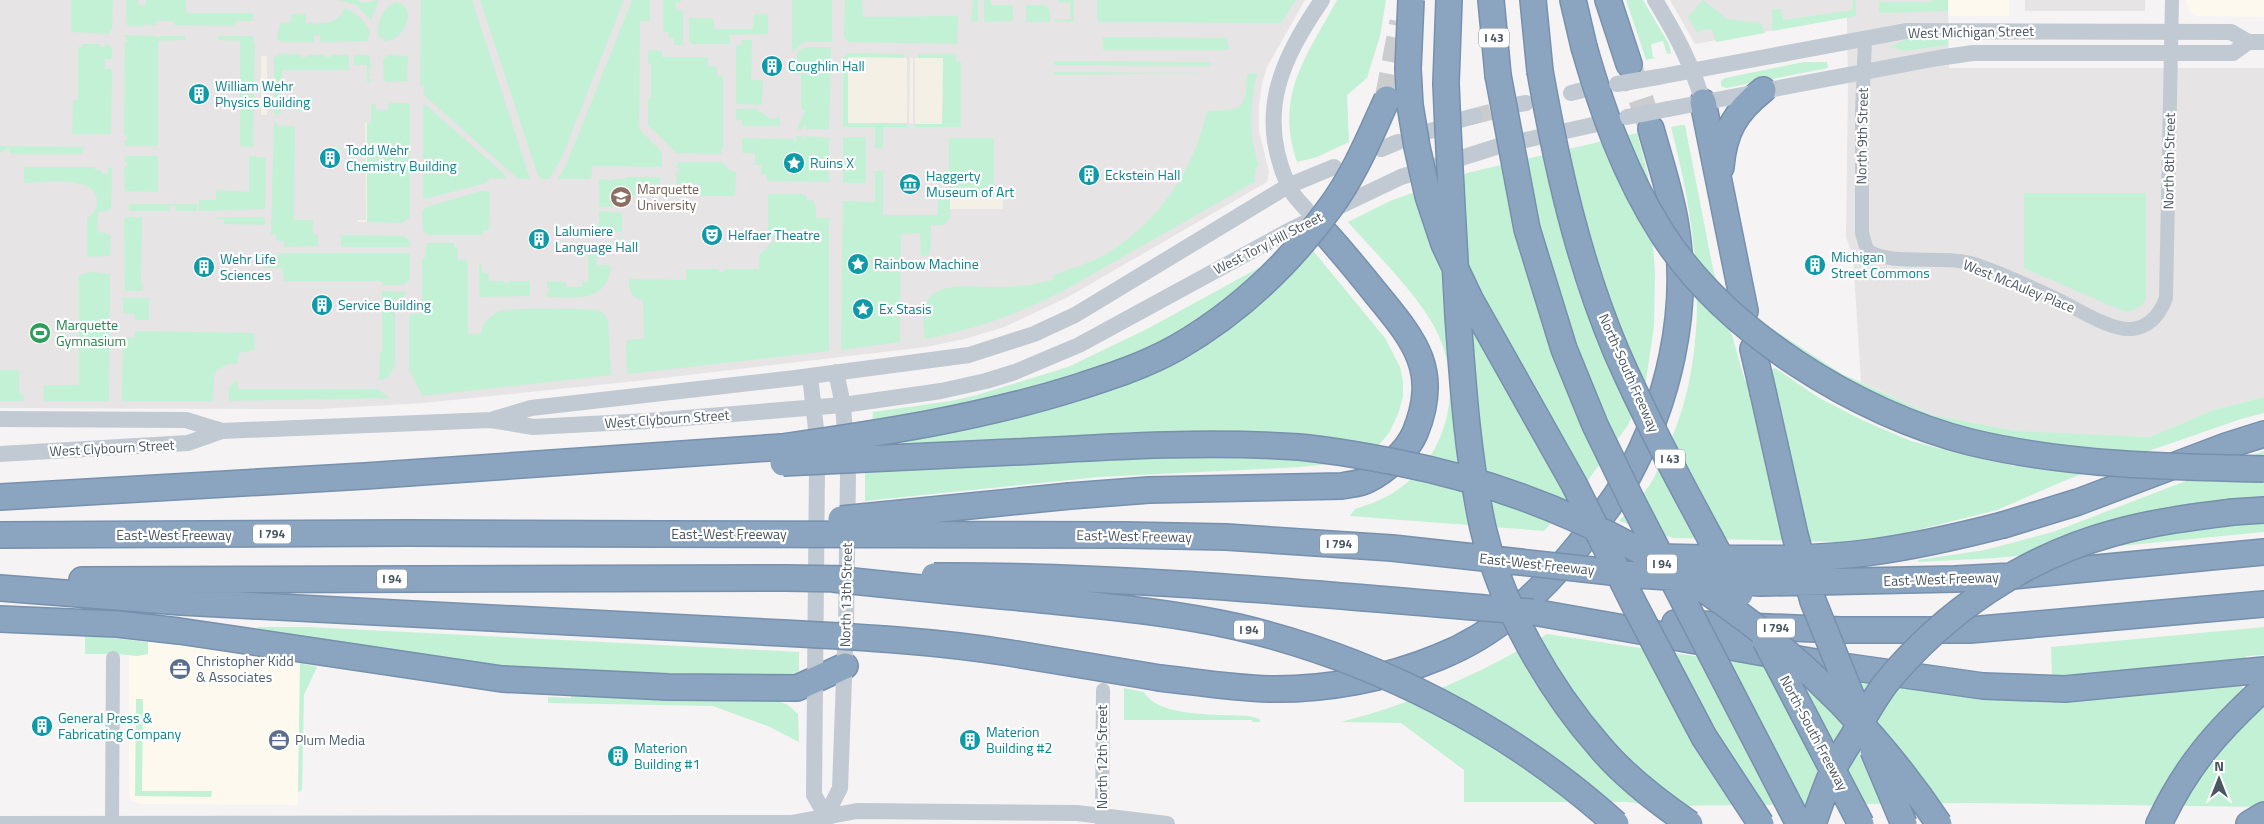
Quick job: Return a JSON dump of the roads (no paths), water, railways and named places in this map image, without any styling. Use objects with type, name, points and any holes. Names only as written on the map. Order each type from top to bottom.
[{"type":"highway","points":[[1411,0],[1408,69],[1410,105],[1428,196],[1444,244],[1470,299],[1574,484],[1704,738],[1761,824]]},
{"type":"highway","points":[[1449,0],[1446,83],[1460,341],[1470,453],[1484,529],[1498,576],[1522,631],[1541,665],[1577,718],[1600,748],[1631,778],[1690,824]]},
{"type":"highway","name":"I 43","points":[[1491,0],[1498,75],[1527,229],[1564,349],[1595,425],[1631,500],[1799,824]]},
{"type":"highway","name":"North-South Freeway","points":[[1533,0],[1540,71],[1556,160],[1574,229],[1599,307],[1617,352],[1651,423],[1861,824]]},
{"type":"highway","points":[[1573,0],[1584,47],[1618,150],[1645,204],[1664,236],[1724,307],[1765,340],[1811,373],[1890,415],[1970,442],[2079,459],[2264,469]]},
{"type":"highway","points":[[1608,0],[1617,78]]},
{"type":"highway","points":[[1719,182],[1722,156],[1733,120],[1749,101],[1763,90]]},
{"type":"highway","points":[[0,497],[783,455],[956,420],[1039,400],[1123,373],[1174,349],[1226,314],[1279,270],[1330,208],[1365,149],[1386,98]]},
{"type":"highway","points":[[1703,102],[1745,311]]},
{"type":"highway","points":[[0,588],[181,602],[884,638],[1009,653],[1160,678],[1269,689],[1321,686],[1397,671],[1465,646],[1488,632],[1540,590],[1559,570],[1605,513],[1627,479],[1644,444],[1660,402],[1673,354],[1679,303],[1676,228],[1669,194],[1650,129]]},
{"type":"highway","points":[[662,534],[880,516],[1070,496],[1149,490],[1342,486],[1367,480],[1392,463],[1412,441],[1422,416],[1426,390],[1423,365],[1415,344],[1400,322],[1327,235]]},
{"type":"highway","points":[[1753,349],[1795,535],[1813,601],[1904,824]]},
{"type":"highway","points":[[1392,548],[1586,556],[1760,558],[1872,552],[1938,542],[2003,525],[2078,502],[2226,446],[2264,434]]},
{"type":"highway","name":"I 94","points":[[783,455],[1201,444],[1300,447],[1414,466],[1500,489],[1565,514],[1635,548],[1686,578],[1759,629],[1800,664],[1855,716],[1906,778],[1939,824]]},
{"type":"highway","points":[[1813,824],[1836,764],[1885,685],[1924,643],[1979,596],[2077,544],[2113,533],[2184,518],[2264,510]]},
{"type":"highway","name":"East-West Freeway","points":[[0,536],[408,533],[1124,535],[1226,537],[1392,548],[1630,574],[1761,583],[2013,576],[2264,552]]},
{"type":"highway","name":"I 794","points":[[833,580],[992,576],[1115,580],[1720,626],[1821,630],[1899,631],[2018,627],[2264,604]]},
{"type":"highway","name":"I 94","points":[[0,580],[784,578],[833,580],[1146,611],[1240,628],[1319,650],[1421,692],[1485,727],[1550,771],[1616,824]]},
{"type":"highway","points":[[1533,612],[1821,663],[1983,686],[2051,689],[2264,670]]},
{"type":"highway","points":[[0,619],[117,624],[179,631],[502,679],[668,687],[797,688],[845,666]]},
{"type":"highway","points":[[2158,824],[2174,792],[2197,757],[2228,721],[2264,688]]},
{"type":"highway","points":[[2249,824],[2264,815]]},
{"type":"street","points":[[1306,210],[1288,186],[1274,133],[1274,100],[1278,80],[1285,64],[1322,0]]},
{"type":"street","points":[[1655,0],[1683,48],[1694,72],[1703,102]]},
{"type":"street","name":"North 8th Street","points":[[2155,318],[2161,311],[2166,298],[2172,0]]},
{"type":"street","points":[[2016,31],[2016,53]]},
{"type":"street","name":"West Michigan Street","points":[[1694,72],[1906,32],[2231,32],[2256,42]]},
{"type":"street","name":"North 9th Street","points":[[1862,233],[1863,71],[1865,40]]},
{"type":"street","name":"West Michigan Street","points":[[1703,102],[1863,71],[1973,54],[2233,54],[2256,42]]},
{"type":"street","points":[[1617,78],[1658,77],[1694,72]]},
{"type":"street","name":"West Tory Hill Street","points":[[842,405],[958,388],[1015,372],[1079,345],[1292,229],[1387,184],[1492,148],[1627,117],[1703,102]]},
{"type":"street","points":[[1456,121],[1475,116]]},
{"type":"street","points":[[1381,149],[1398,142]]},
{"type":"street","points":[[836,372],[969,355],[1034,334],[1075,315],[1288,186],[1334,167]]},
{"type":"street","name":"West McAuley Place","points":[[1862,233],[1867,250],[1874,256],[1882,258],[1940,258],[1974,264],[2115,326],[2131,329],[2147,324],[2155,318]]},
{"type":"street","name":"North 13th Street","points":[[826,820],[840,788],[845,666],[848,474],[842,405],[836,372]]},
{"type":"street","name":"West Clybourn Street","points":[[492,420],[531,408],[836,372]]},
{"type":"street","name":"North 13th Street","points":[[810,376],[814,407],[817,465],[814,795],[826,820]]},
{"type":"street","name":"West Clybourn Street","points":[[0,454],[188,443],[222,431],[492,420],[532,427],[648,421],[842,405]]},
{"type":"street","name":"West Clybourn Street","points":[[0,419],[186,420],[222,431]]},
{"type":"street","points":[[0,429],[56,419]]},
{"type":"street","points":[[112,824],[113,658]]},
{"type":"street","name":"North 12th Street","points":[[1102,820],[1103,690]]},
{"type":"street","points":[[0,824],[792,823],[826,820],[856,811],[1064,813],[1102,820],[1167,824]]},
{"type":"tunnel","points":[[1387,99],[1402,22]]},
{"type":"tunnel","points":[[1629,64],[1651,129]]},
{"type":"tunnel","points":[[1475,116],[1513,106]]},
{"type":"place","name":"Coughlin Hall","points":[[772,66]]},
{"type":"place","name":"William Wehr Physics Building","points":[[199,94]]},
{"type":"place","name":"Todd Wehr Chemistry Building","points":[[330,158]]},
{"type":"place","name":"Ruins X","points":[[794,163]]},
{"type":"place","name":"Eckstein Hall","points":[[1089,175]]},
{"type":"place","name":"Haggerty Museum of Art","points":[[910,184]]},
{"type":"place","name":"Marquette University","points":[[621,197]]},
{"type":"place","name":"Helfaer Theatre","points":[[712,235]]},
{"type":"place","name":"Lalumiere Language Hall","points":[[539,239]]},
{"type":"place","name":"Rainbow Machine","points":[[858,264]]},
{"type":"place","name":"Michigan Street Commons","points":[[1815,265]]},
{"type":"place","name":"Wehr Life Sciences","points":[[204,267]]},
{"type":"place","name":"Service Building","points":[[322,305]]},
{"type":"place","name":"Ex Stasis","points":[[863,309]]},
{"type":"place","name":"Marquette Gymnasium","points":[[40,333]]},
{"type":"place","name":"Christopher Kidd & Associates","points":[[180,669]]},
{"type":"place","name":"General Press & Fabricating Company","points":[[42,726]]},
{"type":"place","name":"Plum Media","points":[[279,740]]},
{"type":"place","name":"Materion Building #2","points":[[970,740]]},
{"type":"place","name":"Materion Building #1","points":[[618,756]]}]
